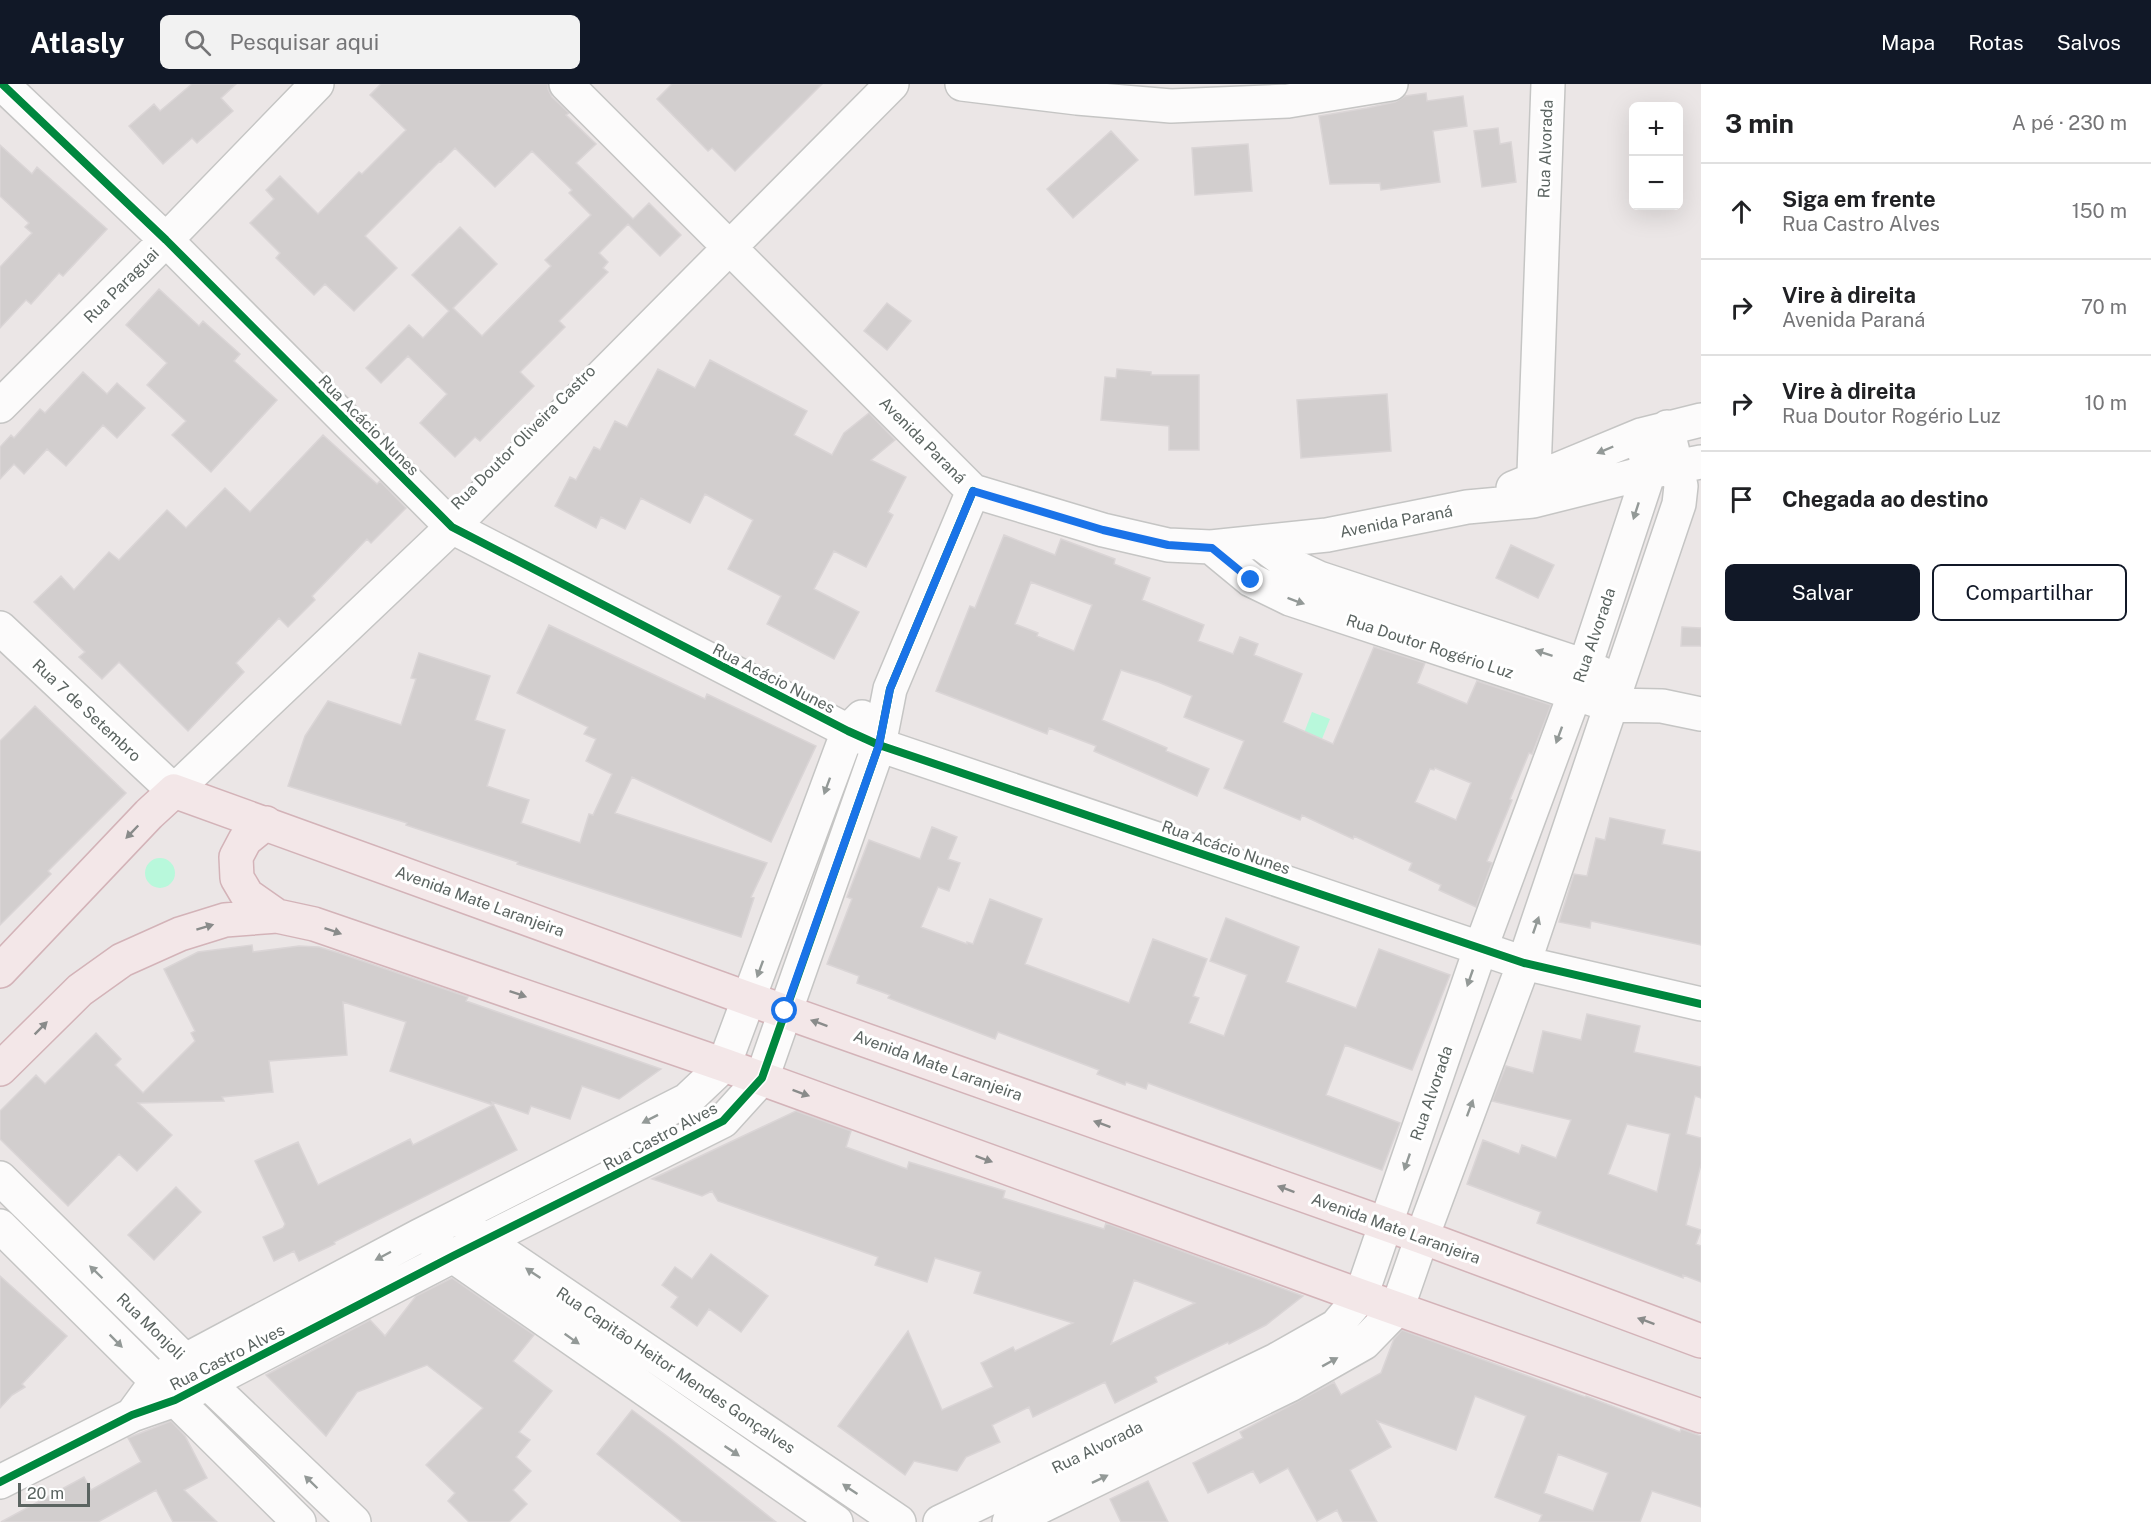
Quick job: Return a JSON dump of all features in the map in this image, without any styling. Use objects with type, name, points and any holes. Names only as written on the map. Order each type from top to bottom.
[{"type":"main road","name":"Avenida Mate Laranjeira","points":[[174,791],[748,999],[1386,1224],[1701,1341]]},
{"type":"main road","points":[[0,970],[174,791]]},
{"type":"main road","points":[[266,823],[245,840],[236,857],[237,878],[247,895],[277,916]]},
{"type":"main road","points":[[0,1069],[80,990],[122,960],[180,934],[225,920],[277,916],[314,924],[762,1078],[1397,1309],[1701,1416]]},
{"type":"street","name":"Rua Acácio Nunes","points":[[2,84],[166,240],[452,527],[879,745],[1524,963],[1701,1004]]},
{"type":"street","name":"Rua Paraguai","points":[[0,406],[166,240],[316,84]]},
{"type":"street","name":"Avenida Paraná","points":[[566,84],[973,491],[1103,530],[1168,545],[1212,548],[1327,535],[1467,507],[1532,491],[1676,466]]},
{"type":"street","name":"Rua Doutor Oliveira Castro","points":[[174,791],[452,527],[892,84]]},
{"type":"street","points":[[962,84],[1079,91],[1171,106],[1288,101],[1391,84]]},
{"type":"street","name":"Rua Alvorada","points":[[1532,491],[1548,84]]},
{"type":"street","name":"Avenida Paraná","points":[[1532,491],[1654,431],[1701,420]]},
{"type":"street","name":"Rua Alvorada","points":[[940,1522],[1058,1483],[1283,1372],[1364,1343],[1397,1309],[1524,963],[1679,504],[1681,486],[1676,466],[1654,431]]},
{"type":"street","name":"Rua Alvorada","points":[[1283,1372],[1336,1326],[1361,1296],[1481,947],[1579,680],[1676,466]]},
{"type":"street","name":"Rua Castro Alves","points":[[0,1482],[132,1415],[196,1371],[319,1307],[453,1256],[723,1121],[762,1078],[879,745],[890,689],[973,491]]},
{"type":"street","name":"Rua Doutor Rogério Luz","points":[[1260,543],[1287,563],[1319,578],[1579,680],[1614,693],[1701,714]]},
{"type":"street","name":"Rua Doutor Rogério Luz","points":[[1212,548],[1251,580],[1290,599],[1579,680]]},
{"type":"street","name":"Rua 7 de Setembro","points":[[0,628],[174,791]]},
{"type":"street","name":"Rua Castro Alves","points":[[319,1307],[419,1236],[687,1100],[724,1065],[848,731],[890,689]]},
{"type":"street","name":"Rua Monjoli","points":[[0,1178],[196,1371],[354,1522]]},
{"type":"street","name":"Rua Capitão Heitor Mendes Gonçalves","points":[[453,1219],[898,1522]]},
{"type":"street","points":[[0,1226],[299,1522]]},
{"type":"street","name":"Rua Capitão Heitor Mendes Gonçalves","points":[[419,1236],[453,1256],[836,1522]]},
{"type":"street","points":[[675,1412],[697,1385]]},
{"type":"street","name":"Rua Alvorada","points":[[1010,1522],[1058,1483]]},
{"type":"shaded area","points":[[1312,712],[1330,719],[1322,739],[1304,733]]},
{"type":"shaded area","points":[[160,858],[166,859],[174,867],[174,879],[166,887],[160,888],[154,887],[146,879],[145,873],[146,867],[154,859]]},
{"type":"building","points":[[192,84],[236,84],[221,98],[233,111],[197,143],[192,138],[163,164],[129,126],[154,104],[160,111]]},
{"type":"building","points":[[381,84],[548,84],[552,97],[569,113],[566,115],[596,144],[576,163],[633,219],[649,203],[681,235],[660,256],[628,224],[599,253],[608,262],[603,268],[608,272],[559,321],[565,327],[520,372],[534,386],[480,441],[475,437],[455,457],[420,423],[447,394],[408,356],[381,383],[366,368],[409,325],[423,338],[449,311],[412,275],[460,227],[497,264],[453,308],[482,336],[551,266],[545,260],[591,215],[569,193],[572,190],[532,151],[495,187],[455,148],[365,236],[397,268],[354,311],[325,284],[314,295],[276,258],[280,253],[250,223],[274,199],[266,190],[280,176],[318,214],[359,172],[362,174],[406,130],[370,95]]},
{"type":"building","points":[[672,84],[822,84],[735,171],[712,148],[708,151],[657,99]]},
{"type":"building","points":[[1426,93],[1427,101],[1463,96],[1467,126],[1433,131],[1440,182],[1381,190],[1380,183],[1330,184],[1319,116],[1395,102],[1405,96]]},
{"type":"building","points":[[1498,128],[1500,144],[1511,142],[1516,182],[1482,187],[1474,131]]},
{"type":"building","points":[[1111,131],[1138,160],[1073,218],[1047,189]]},
{"type":"building","points":[[1248,144],[1252,191],[1195,195],[1192,148]]},
{"type":"building","points":[[0,145],[32,174],[37,167],[107,229],[63,276],[59,273],[31,304],[26,300],[0,328],[0,267],[32,233],[25,227],[29,223],[0,196]]},
{"type":"building","points":[[159,289],[199,326],[203,321],[240,354],[234,361],[277,400],[211,472],[172,435],[186,421],[147,385],[167,363],[126,325]]},
{"type":"building","points":[[887,303],[911,321],[887,350],[864,331]]},
{"type":"building","points":[[710,360],[807,411],[794,435],[832,455],[844,433],[869,413],[895,440],[871,460],[906,477],[888,512],[893,515],[866,567],[834,551],[814,589],[859,612],[834,659],[767,624],[781,596],[728,569],[753,520],[705,494],[690,523],[641,498],[625,529],[601,517],[596,528],[555,506],[570,477],[576,480],[594,447],[600,450],[615,421],[627,427],[658,369],[695,388]]},
{"type":"building","points":[[1117,369],[1151,372],[1151,375],[1199,375],[1199,450],[1169,450],[1169,426],[1101,420],[1105,377],[1116,378]]},
{"type":"building","points":[[83,372],[107,394],[117,383],[145,408],[117,438],[103,425],[66,466],[47,449],[24,474],[14,464],[0,479],[0,447],[11,435],[14,438],[40,409],[45,413]]},
{"type":"building","points":[[1387,394],[1391,451],[1301,458],[1297,400]]},
{"type":"building","points":[[323,435],[377,484],[380,481],[406,508],[371,543],[367,539],[312,596],[315,600],[288,627],[279,618],[236,663],[244,672],[188,731],[119,662],[102,679],[79,657],[85,652],[34,602],[61,576],[74,590],[109,552],[119,560],[167,510],[186,528],[225,488],[250,512]]},
{"type":"building","points":[[1004,535],[1055,555],[1061,539],[1115,559],[1114,564],[1150,578],[1142,600],[1204,625],[1198,641],[1233,654],[1240,637],[1258,644],[1254,655],[1302,674],[1283,722],[1333,744],[1374,647],[1425,663],[1417,683],[1467,704],[1477,681],[1551,705],[1532,754],[1529,753],[1510,799],[1512,800],[1487,861],[1492,863],[1476,907],[1439,890],[1441,885],[1409,870],[1412,863],[1302,815],[1300,820],[1224,788],[1244,741],[1184,717],[1192,696],[1158,682],[1121,670],[1102,720],[1209,769],[1197,796],[1094,751],[1096,746],[1049,728],[1047,734],[936,691],[970,606],[975,608]],"holes":[[[1031,582],[1092,605],[1074,651],[1015,624]],[[1435,768],[1471,783],[1456,820],[1415,802],[1430,769]]]},
{"type":"building","points":[[1511,545],[1554,565],[1538,598],[1496,578]]},
{"type":"building","points":[[549,625],[705,699],[707,694],[816,746],[771,842],[632,777],[615,813],[767,863],[751,897],[754,898],[741,937],[517,864],[518,862],[406,825],[407,823],[288,786],[305,736],[328,701],[401,725],[416,679],[411,678],[419,653],[490,676],[475,720],[505,730],[487,786],[529,800],[521,823],[580,843],[589,814],[593,815],[612,774],[586,761],[596,739],[584,734],[588,727],[517,693]]},
{"type":"building","points":[[1682,627],[1701,628],[1701,646],[1681,646]]},
{"type":"building","points":[[35,706],[126,793],[48,871],[51,874],[0,925],[0,741]]},
{"type":"building","points":[[1610,818],[1665,830],[1662,844],[1701,852],[1701,945],[1591,921],[1590,928],[1559,922],[1574,874],[1587,876],[1596,838],[1605,840]]},
{"type":"building","points":[[932,827],[957,837],[948,859],[960,863],[949,891],[938,887],[921,927],[967,944],[967,942],[973,944],[990,899],[1042,919],[1025,964],[1129,1003],[1153,939],[1207,959],[1193,996],[1199,998],[1189,1023],[1224,1036],[1247,975],[1210,961],[1226,918],[1299,947],[1286,982],[1356,1008],[1379,949],[1450,975],[1412,1070],[1345,1045],[1326,1095],[1400,1123],[1382,1170],[1148,1083],[1146,1089],[1126,1082],[1125,1085],[1097,1074],[1099,1070],[998,1032],[995,1039],[888,998],[890,995],[857,983],[859,976],[827,964],[852,899],[847,897],[869,840],[920,859]]},
{"type":"building","points":[[252,945],[253,952],[299,946],[319,947],[339,953],[468,997],[466,1001],[661,1069],[619,1099],[582,1086],[570,1119],[531,1106],[528,1114],[492,1102],[517,1150],[299,1261],[294,1251],[274,1261],[263,1237],[283,1228],[285,1224],[255,1161],[298,1142],[318,1185],[410,1139],[413,1145],[493,1105],[390,1071],[406,1022],[343,1002],[347,1055],[269,1061],[273,1092],[222,1097],[224,1101],[138,1103],[172,1135],[137,1171],[119,1154],[68,1206],[0,1139],[0,1111],[36,1075],[45,1084],[96,1033],[121,1059],[115,1065],[143,1093],[195,1041],[191,1033],[195,1031],[164,969],[198,952]]},
{"type":"building","points":[[1587,1014],[1640,1026],[1634,1052],[1701,1067],[1701,1098],[1695,1096],[1686,1134],[1701,1138],[1701,1164],[1686,1225],[1701,1230],[1696,1244],[1701,1246],[1701,1282],[1683,1275],[1683,1278],[1537,1223],[1541,1212],[1467,1184],[1483,1140],[1519,1154],[1522,1145],[1556,1158],[1571,1120],[1492,1101],[1506,1066],[1533,1073],[1543,1031],[1581,1040]],"holes":[[[1627,1124],[1670,1134],[1657,1192],[1608,1174]]]},
{"type":"building","points":[[796,1111],[851,1131],[846,1147],[907,1169],[909,1162],[1005,1191],[1003,1198],[1104,1229],[1106,1223],[1303,1296],[1266,1325],[1155,1377],[1157,1382],[1115,1403],[1105,1382],[1033,1417],[1029,1407],[992,1425],[1000,1442],[966,1457],[957,1471],[914,1461],[905,1475],[838,1426],[908,1331],[942,1410],[993,1387],[981,1363],[1013,1347],[1015,1351],[1073,1323],[974,1293],[981,1272],[935,1258],[927,1282],[875,1265],[878,1257],[718,1201],[712,1191],[702,1196],[652,1179]],"holes":[[[1134,1280],[1195,1303],[1111,1344]]]},
{"type":"building","points":[[176,1187],[201,1212],[154,1260],[128,1235]]},
{"type":"building","points":[[711,1254],[768,1296],[741,1332],[709,1309],[697,1326],[671,1307],[678,1297],[662,1285],[675,1267],[692,1279]]},
{"type":"building","points":[[0,1276],[67,1336],[22,1384],[25,1387],[12,1395],[0,1408]]},
{"type":"building","points":[[452,1278],[534,1335],[513,1361],[552,1391],[519,1432],[530,1440],[516,1457],[531,1471],[513,1490],[527,1504],[509,1522],[469,1522],[448,1501],[455,1493],[426,1465],[483,1408],[427,1365],[357,1392],[326,1436],[266,1375],[370,1320],[385,1336],[416,1296]]},
{"type":"building","points":[[1402,1330],[1680,1432],[1681,1429],[1701,1436],[1701,1507],[1652,1491],[1640,1522],[1539,1522],[1542,1515],[1495,1497],[1526,1416],[1475,1396],[1456,1450],[1377,1421],[1391,1447],[1350,1470],[1377,1522],[1343,1522],[1337,1510],[1317,1521],[1288,1468],[1260,1483],[1253,1471],[1208,1493],[1193,1463],[1243,1438],[1240,1432],[1334,1382],[1341,1395],[1381,1373],[1394,1339]],"holes":[[[1558,1454],[1608,1473],[1593,1511],[1544,1493]]]},
{"type":"building","points":[[632,1410],[776,1522],[682,1522],[597,1454]]},
{"type":"building","points":[[171,1421],[185,1436],[207,1478],[184,1490],[217,1522],[173,1522],[156,1490],[98,1522],[1,1522],[84,1477],[91,1490],[141,1462],[128,1438]]},
{"type":"building","points":[[1148,1481],[1168,1522],[1121,1522],[1110,1499]]},
{"type":"cycle path","points":[[2,84],[166,240],[452,527],[879,745],[1524,963],[1701,1004]]},
{"type":"cycle path","points":[[0,1482],[132,1415],[175,1400],[453,1256],[723,1121],[762,1078],[879,745],[890,689],[973,491]]},
{"type":"route","points":[[785,1011],[879,745],[890,689],[973,491],[1103,530],[1168,545],[1212,548],[1251,580]]}]
